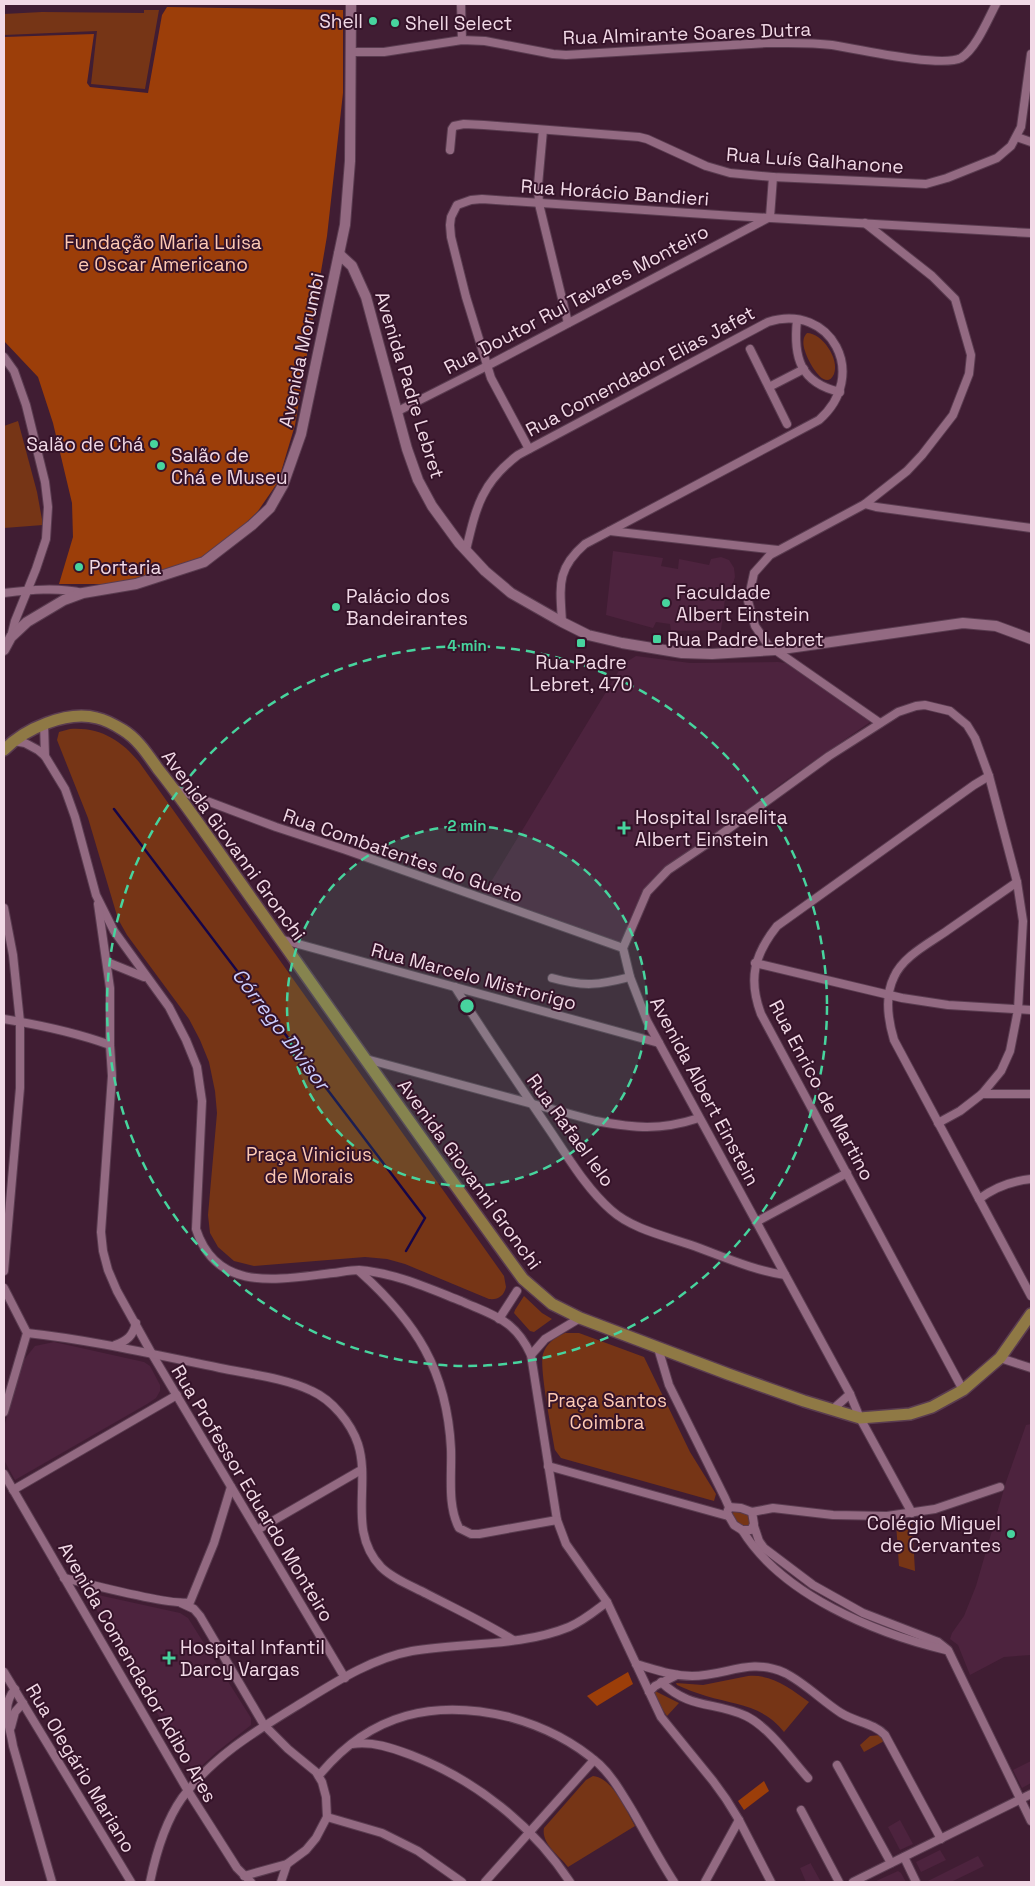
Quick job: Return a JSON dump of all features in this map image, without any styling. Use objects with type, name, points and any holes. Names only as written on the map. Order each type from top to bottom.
[{"type":"main road","name":"Avenida Morumbi","points":[[4,650],[11,637],[27,622],[46,609],[83,593],[136,584],[176,573],[204,562],[252,525],[270,508],[283,485],[301,434],[335,275],[348,201],[352,4]]},
{"type":"main road","name":"Avenida Padre Lebret","points":[[339,254],[352,266],[366,297],[407,449],[418,480],[432,506],[485,571],[511,593],[562,622],[588,635],[682,653],[712,654],[775,650],[963,623],[996,626],[1028,634]]},
{"type":"main road","points":[[335,275],[342,269],[352,266]]},
{"type":"main road","name":"Avenida Giovanni Gronchi","points":[[4,750],[12,741],[44,724],[81,716],[96,717],[110,723],[124,731],[138,743],[174,789],[363,1058],[523,1279],[552,1304],[580,1318],[728,1374],[860,1418],[910,1414],[932,1407],[963,1390],[1000,1358],[1031,1314]]},
{"type":"street","points":[[461,4],[462,40]]},
{"type":"street","name":"Rua Almirante Soares Dutra","points":[[350,52],[384,52],[462,40],[486,41],[566,55],[766,43],[816,44],[946,62],[954,61],[966,53],[973,45],[996,4]]},
{"type":"street","name":"Rua Luís Galhanone","points":[[450,150],[452,127],[458,124],[543,130],[639,137],[715,169],[743,174],[926,184],[947,178],[997,158],[1011,146],[1021,127],[1031,54]]},
{"type":"street","points":[[543,130],[538,185],[539,204],[568,323]]},
{"type":"street","points":[[1017,136],[1031,142]]},
{"type":"street","points":[[770,217],[773,177]]},
{"type":"street","name":"Rua Horácio Bandieri","points":[[529,448],[491,378],[487,366],[451,237],[451,217],[457,205],[472,200],[1031,233]]},
{"type":"street","name":"Rua Doutor Rui Tavares Monteiro","points":[[398,411],[770,217]]},
{"type":"street","points":[[865,223],[932,276],[955,299],[971,355],[969,374],[962,395],[952,415],[907,471],[865,504],[778,550],[762,563],[754,574],[748,601],[755,626],[762,637],[775,650],[880,723]]},
{"type":"street","name":"Rua Comendador Elias Jafet","points":[[466,550],[474,513],[486,488],[505,464],[529,448],[768,322],[779,319],[797,320],[816,326],[826,332],[835,344],[844,366],[840,392],[830,411],[819,420],[585,544],[565,566],[560,583],[562,622]]},
{"type":"street","points":[[797,320],[796,351],[804,369],[820,386],[840,392]]},
{"type":"street","points":[[750,349],[787,424]]},
{"type":"street","points":[[4,357],[14,371],[26,405],[45,482],[48,507],[46,539],[16,618],[11,637]]},
{"type":"street","points":[[769,387],[804,369]]},
{"type":"street","points":[[865,504],[876,508],[1031,528]]},
{"type":"street","points":[[610,532],[778,550]]},
{"type":"street","points":[[4,593],[27,590],[69,590],[83,593]]},
{"type":"street","points":[[623,948],[647,892],[668,870],[830,756],[898,712],[916,706],[935,706],[950,711],[967,726],[975,738],[989,776],[1017,882],[1023,921],[1018,1010],[1010,1051],[1001,1071],[982,1094],[960,1111],[938,1123]]},
{"type":"street","points":[[44,724],[44,756]]},
{"type":"street","points":[[12,741],[32,745],[44,756],[65,789],[96,895],[114,931],[169,1008],[186,1040],[197,1067],[202,1101],[196,1229],[200,1241],[221,1266],[238,1276],[252,1279],[274,1279],[358,1270],[382,1274],[408,1281],[478,1308],[508,1324],[520,1336],[531,1355],[557,1520],[566,1544],[607,1602],[661,1717],[713,1781],[739,1820],[771,1882]]},
{"type":"street","name":"Rua Enrico de Martino","points":[[963,1390],[761,1014],[755,990],[756,962],[767,938],[788,917],[966,790],[989,776]]},
{"type":"street","name":"Rua Combatentes do Gueto","points":[[174,789],[276,827],[623,948]]},
{"type":"street","points":[[1017,882],[909,958],[894,976],[888,994],[889,1025],[894,1040],[1031,1296]]},
{"type":"street","name":"Rua Professor Eduardo Monteiro","points":[[96,895],[110,988],[112,1076],[102,1209],[103,1251],[108,1270],[152,1354],[345,1678]]},
{"type":"street","points":[[4,908],[13,956],[20,1022],[20,1088],[4,1272]]},
{"type":"street","name":"Rua Marcelo Mistrorigo","points":[[280,939],[658,1043]]},
{"type":"street","name":"Avenida Albert Einstein","points":[[623,948],[630,977],[647,1021],[658,1043],[850,1394],[860,1418],[912,1513]]},
{"type":"street","points":[[107,962],[146,978]]},
{"type":"street","points":[[756,962],[888,994],[948,1005],[1031,1010]]},
{"type":"street","points":[[552,978],[585,985],[603,984],[630,977]]},
{"type":"street","name":"Rua Rafael Ielo","points":[[455,987],[530,1102],[581,1175],[597,1196],[613,1212],[632,1223],[656,1233],[757,1269],[785,1275]]},
{"type":"street","points":[[4,1019],[47,1026],[87,1036],[110,1045]]},
{"type":"street","points":[[363,1058],[596,1121],[629,1127],[660,1128],[699,1118]]},
{"type":"street","points":[[982,1094],[1031,1094]]},
{"type":"street","points":[[756,1222],[847,1173]]},
{"type":"street","points":[[979,1199],[1001,1186],[1031,1179]]},
{"type":"street","points":[[358,1270],[395,1306],[413,1329],[432,1363],[448,1416],[453,1510],[459,1528],[471,1534],[479,1534],[557,1520]]},
{"type":"street","points":[[4,1288],[27,1333],[4,1409]]},
{"type":"street","points":[[499,1319],[517,1291]]},
{"type":"street","points":[[531,1355],[545,1339],[580,1318]]},
{"type":"street","points":[[114,1346],[123,1343],[132,1336],[136,1323]]},
{"type":"street","points":[[27,1333],[75,1338],[265,1378],[314,1391],[329,1402],[344,1419],[353,1432],[358,1444],[361,1470],[360,1503],[362,1528],[366,1542],[381,1567],[403,1582],[514,1640]]},
{"type":"street","points":[[658,1348],[669,1384],[729,1507],[728,1516],[775,1570],[815,1598],[885,1632],[913,1642],[948,1650]]},
{"type":"street","points":[[1000,1358],[1031,1368]]},
{"type":"street","points":[[162,1371],[168,1364],[180,1360]]},
{"type":"street","points":[[832,1410],[850,1394]]},
{"type":"street","points":[[13,1490],[177,1395]]},
{"type":"street","points":[[548,1466],[728,1516]]},
{"type":"street","points":[[257,1530],[361,1470]]},
{"type":"street","name":"Avenida Comendador Adibo Ares","points":[[4,1474],[188,1791],[244,1876],[251,1882]]},
{"type":"street","points":[[729,1507],[741,1508],[752,1512],[773,1508],[866,1517],[935,1509],[1000,1486]]},
{"type":"street","points":[[194,1609],[194,1597],[214,1543],[231,1487]]},
{"type":"street","points":[[752,1512],[752,1528],[764,1548],[813,1585],[864,1613],[938,1642],[948,1650],[1031,1821]]},
{"type":"street","points":[[742,1530],[752,1528]]},
{"type":"street","points":[[64,1578],[181,1602],[188,1603],[194,1597]]},
{"type":"street","points":[[76,1598],[80,1589],[90,1584]]},
{"type":"street","points":[[181,1602],[194,1609],[216,1642],[264,1725],[288,1749],[319,1774],[326,1797],[327,1817],[316,1838],[306,1850],[287,1864],[244,1876]]},
{"type":"street","points":[[150,1882],[167,1826],[188,1791],[220,1758],[264,1725],[373,1663],[411,1651],[514,1640],[552,1633],[592,1614],[607,1602]]},
{"type":"street","points":[[636,1664],[691,1676],[746,1666],[762,1667],[775,1670],[798,1681],[844,1715],[881,1731],[885,1735],[941,1838]]},
{"type":"street","name":"Rua Olegário Mariano","points":[[4,1672],[130,1882]]},
{"type":"street","points":[[649,1692],[661,1682],[676,1674]]},
{"type":"street","points":[[661,1682],[670,1691],[684,1699],[744,1716],[756,1722],[808,1778]]},
{"type":"street","points":[[15,1689],[5,1705],[13,1746],[52,1882]]},
{"type":"street","points":[[10,1728],[15,1712],[23,1703]]},
{"type":"street","points":[[319,1774],[329,1763],[365,1733],[378,1726],[411,1714],[429,1710],[472,1710],[496,1714],[540,1727],[568,1741],[594,1760],[608,1774],[620,1789],[674,1882]]},
{"type":"street","points":[[376,1744],[378,1726]]},
{"type":"street","points":[[350,1745],[376,1744],[431,1763],[456,1775],[489,1798],[530,1832],[558,1864],[570,1882]]},
{"type":"street","points":[[485,1882],[594,1760]]},
{"type":"street","points":[[837,1765],[891,1863]]},
{"type":"street","points":[[853,1882],[1031,1794]]},
{"type":"street","points":[[802,1810],[839,1882]]},
{"type":"street","points":[[327,1817],[382,1833],[418,1852],[462,1882]]},
{"type":"street","points":[[705,1882],[739,1820]]},
{"type":"street","points":[[904,1857],[916,1882]]},
{"type":"street","points":[[281,1882],[287,1864]]},
{"type":"shaded area","name":"Faculdade Albert Einstein","points":[[613,551],[663,558],[661,566],[678,569],[679,559],[709,565],[711,559],[721,557],[729,560],[734,568],[735,577],[732,586],[726,591],[721,630],[671,631],[670,624],[656,622],[653,628],[606,615]]},
{"type":"shaded area","name":"Hospital Israelita Albert Einstein","points":[[636,656],[690,663],[786,663],[873,720],[785,781],[663,874],[640,903],[620,945],[483,895],[623,664]]},
{"type":"shaded area","points":[[54,1342],[144,1362],[150,1366],[160,1385],[160,1391],[156,1398],[147,1404],[15,1480],[4,1460],[4,1427],[23,1361],[35,1346]]},
{"type":"shaded area","name":"Colégio Miguel de Cervantes","points":[[1031,1424],[1031,1655],[1004,1657],[970,1675],[958,1645],[950,1639],[964,1616],[976,1586],[1006,1482],[1026,1425]]},
{"type":"shaded area","name":"Hospital Infantil Darcy Vargas","points":[[98,1595],[180,1613],[188,1618],[251,1718],[251,1725],[196,1771],[193,1771],[146,1695],[95,1607],[93,1598]]},
{"type":"shaded area","points":[[1031,1761],[1031,1783],[1022,1788],[1013,1770]]},
{"type":"shaded area","points":[[900,1820],[913,1844],[900,1850],[888,1827]]},
{"type":"shaded area","points":[[940,1850],[946,1860],[921,1872],[916,1862]]},
{"type":"shaded area","points":[[978,1856],[984,1866],[951,1882],[926,1882]]},
{"type":"shaded area","points":[[811,1863],[821,1882],[806,1882],[800,1868]]},
{"type":"shaded area","points":[[898,1871],[906,1882],[874,1882]]},
{"type":"green space","name":"Fundação Maria Luisa e Oscar Americano","points":[[167,7],[343,10],[343,93],[327,236],[295,425],[278,482],[258,511],[223,545],[188,567],[146,578],[110,584],[59,584],[73,537],[72,503],[53,423],[38,377],[4,341],[4,37],[94,34],[87,83],[90,87],[148,93],[162,15]]},
{"type":"green space","points":[[144,10],[159,10],[145,89],[91,84],[97,31],[4,35],[4,14],[42,12],[144,13]]},
{"type":"green space","points":[[807,333],[813,334],[824,342],[832,354],[835,368],[834,374],[830,379],[821,378],[809,361],[803,344]]},
{"type":"green space","points":[[18,421],[37,492],[43,525],[4,528],[4,426]]},
{"type":"green space","name":"Praça Vinicius de Morais","points":[[70,729],[91,730],[109,736],[125,747],[139,762],[504,1276],[506,1287],[500,1297],[489,1299],[405,1264],[387,1259],[365,1257],[254,1266],[234,1261],[218,1247],[210,1233],[208,1215],[217,1113],[209,1062],[189,1019],[127,935],[118,919],[88,818],[57,740],[59,732]]},
{"type":"green space","points":[[524,1296],[542,1313],[552,1319],[534,1332],[530,1331],[514,1313]]},
{"type":"green space","name":"Praça Santos Coimbra","points":[[565,1333],[579,1333],[644,1357],[690,1452],[716,1494],[714,1501],[561,1458],[555,1450],[542,1361],[544,1350],[554,1339]]},
{"type":"green space","points":[[738,1510],[748,1514],[749,1526],[741,1526],[735,1521],[732,1513]]},
{"type":"green space","points":[[912,1521],[915,1571],[899,1566],[896,1523]]},
{"type":"green space","points":[[628,1672],[633,1684],[597,1706],[587,1696]]},
{"type":"green space","points":[[748,1676],[765,1677],[773,1680],[788,1687],[809,1702],[784,1732],[776,1723],[758,1711],[699,1694],[676,1683],[703,1685]]},
{"type":"green space","points":[[653,1690],[679,1703],[667,1716],[658,1703]]},
{"type":"green space","points":[[881,1735],[886,1740],[864,1752],[860,1745],[870,1736]]},
{"type":"green space","points":[[593,1776],[600,1778],[613,1789],[635,1826],[568,1867],[548,1844],[545,1839],[544,1828],[586,1780]]},
{"type":"green space","points":[[764,1781],[769,1791],[744,1810],[738,1801]]},
{"type":"waterway","name":"Córrego Divisor","points":[[114,809],[425,1218],[406,1251]]},
{"type":"place","name":"Shell","points":[[373,21]]},
{"type":"place","name":"Shell Select","points":[[395,23]]},
{"type":"place","name":"Salão de Chá","points":[[154,444]]},
{"type":"place","name":"Salão de Chá e Museu","points":[[161,466]]},
{"type":"place","name":"Portaria","points":[[79,567]]},
{"type":"place","name":"Faculdade Albert Einstein","points":[[666,603]]},
{"type":"place","name":"Palácio dos Bandeirantes","points":[[336,607]]},
{"type":"place","name":"Rua Padre Lebret","points":[[657,639]]},
{"type":"place","name":"Rua Padre Lebret, 470","points":[[581,643]]},
{"type":"place","name":"Hospital Israelita Albert Einstein","points":[[624,828]]},
{"type":"place","name":"Colégio Miguel de Cervantes","points":[[1011,1534]]},
{"type":"place","name":"Hospital Infantil Darcy Vargas","points":[[169,1658]]}]
